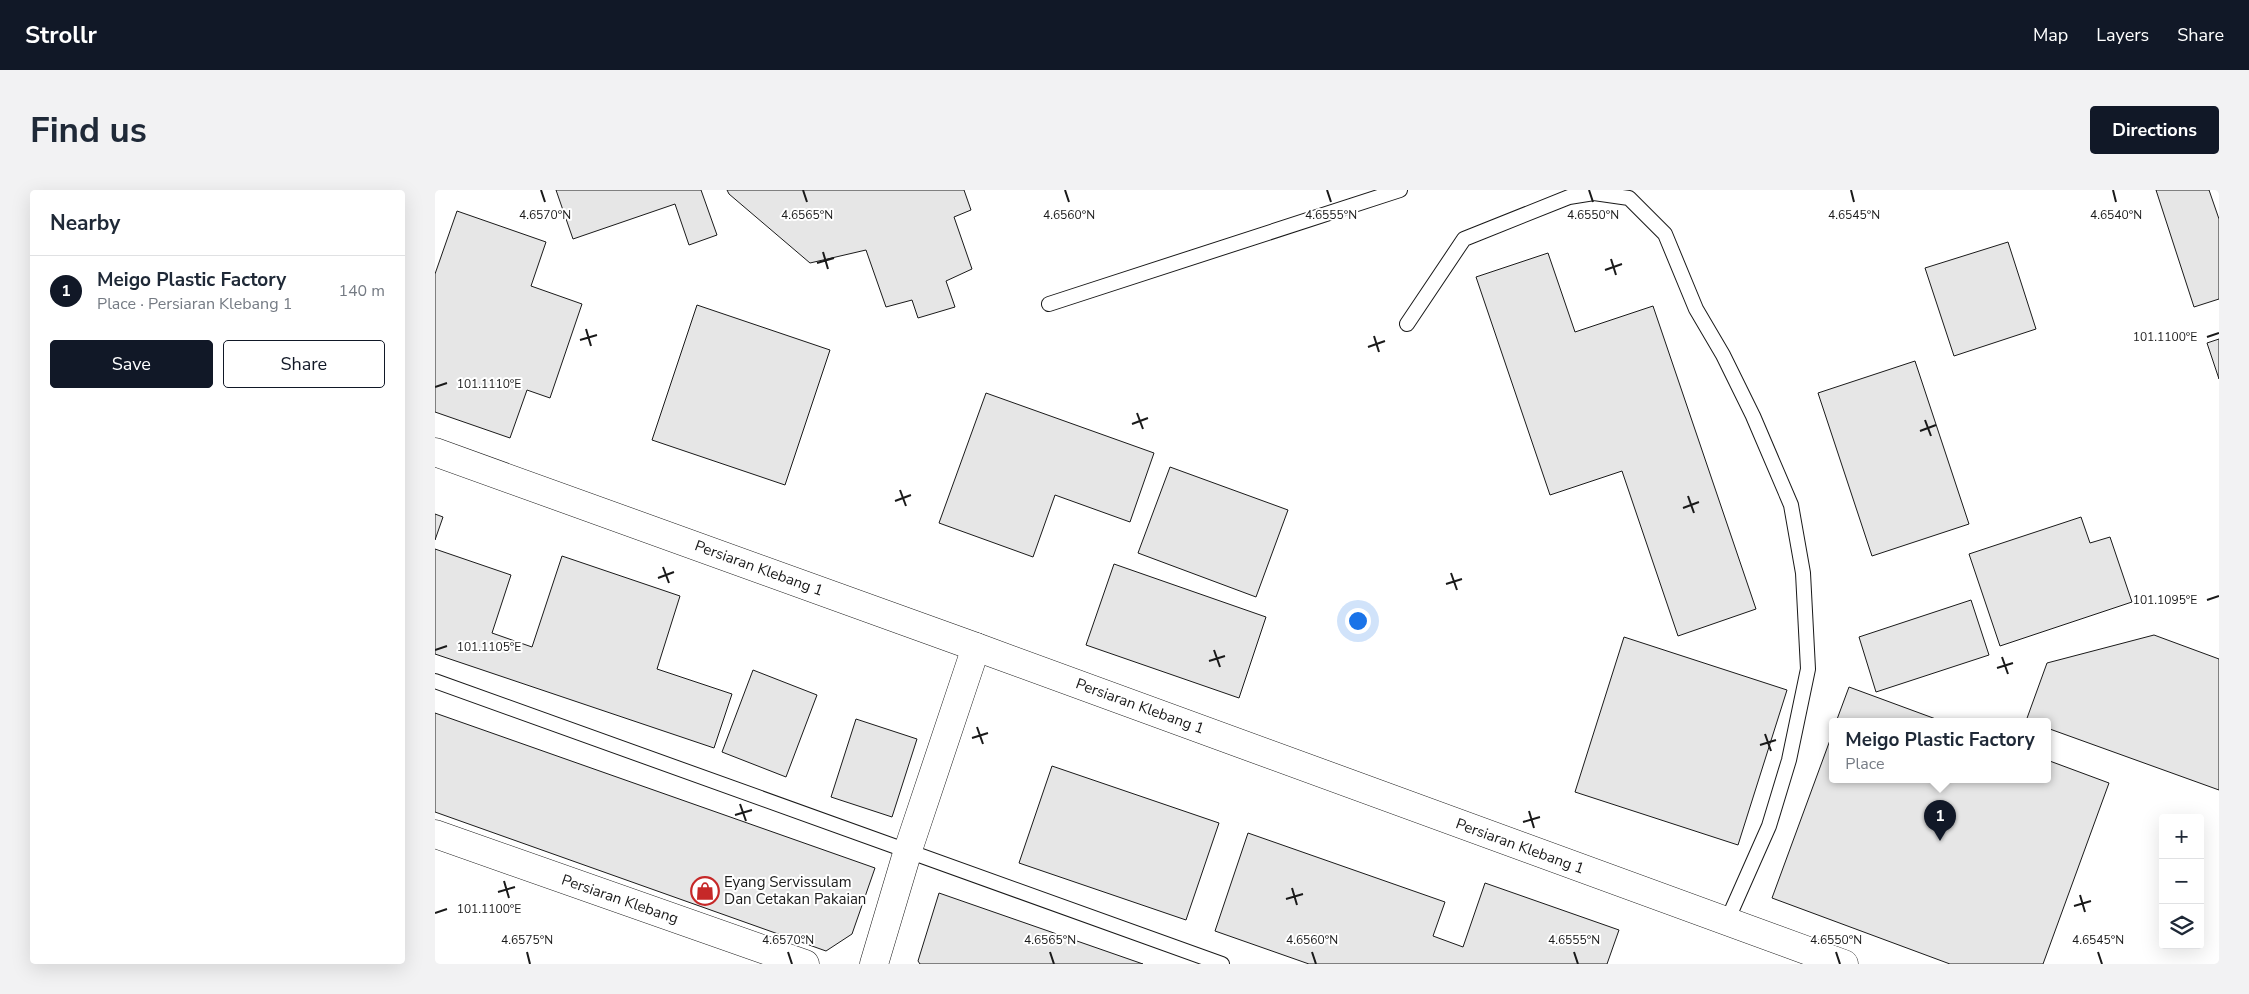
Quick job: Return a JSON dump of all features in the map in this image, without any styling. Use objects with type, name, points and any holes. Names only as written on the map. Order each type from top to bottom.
[{"type":"street","name":"Persiaran Klebang 1","points":[[435,452],[1844,964]]},
{"type":"street","points":[[874,964],[908,850],[976,647]]},
{"type":"street","name":"Persiaran Klebang","points":[[435,834],[805,964]]},
{"type":"lane","points":[[1049,304],[1399,190]]},
{"type":"lane","points":[[1407,324],[1464,239],[1569,196],[1595,193],[1629,198],[1665,234],[1696,308],[1723,355],[1753,416],[1791,505],[1803,573],[1808,669],[1789,760],[1769,826],[1727,921]]},
{"type":"lane","points":[[435,681],[1222,964]]},
{"type":"building","points":[[556,190],[701,190],[717,235],[689,245],[675,204],[573,239]]},
{"type":"building","points":[[727,190],[964,190],[971,210],[954,217],[972,269],[946,281],[955,307],[918,318],[912,300],[886,307],[866,250],[810,263],[729,194]]},
{"type":"building","points":[[2156,190],[2209,190],[2219,219],[2219,299],[2194,307]]},
{"type":"building","points":[[457,211],[546,242],[531,286],[582,304],[550,398],[527,390],[510,438],[435,412],[435,274]]},
{"type":"building","points":[[2008,242],[2036,329],[1954,356],[1925,268]]},
{"type":"building","points":[[1548,253],[1575,332],[1653,306],[1756,609],[1678,636],[1622,471],[1550,495],[1476,277]]},
{"type":"building","points":[[697,305],[830,350],[785,485],[652,440]]},
{"type":"building","points":[[2219,339],[2219,379],[2207,343]]},
{"type":"building","points":[[1915,361],[1969,524],[1872,556],[1818,393]]},
{"type":"building","points":[[986,393],[1154,453],[1130,522],[1055,495],[1033,557],[939,523]]},
{"type":"building","points":[[1170,467],[1288,510],[1256,597],[1138,553]]},
{"type":"building","points":[[435,514],[443,517],[435,540]]},
{"type":"building","points":[[2081,517],[2090,543],[2110,537],[2132,602],[2000,646],[1969,554]]},
{"type":"building","points":[[435,549],[511,575],[492,633],[532,647],[562,556],[680,596],[657,669],[732,694],[714,748],[435,654]]},
{"type":"building","points":[[1114,564],[1266,617],[1239,698],[1086,645]]},
{"type":"building","points":[[1971,600],[1989,655],[1876,692],[1859,637]]},
{"type":"building","points":[[2154,635],[2219,659],[2219,790],[2051,729],[2051,718],[2027,718],[2047,663]]},
{"type":"building","points":[[1624,637],[1787,690],[1738,845],[1575,792]]},
{"type":"building","points":[[753,670],[817,695],[786,777],[722,752]]},
{"type":"building","points":[[1849,687],[1933,718],[1837,718]]},
{"type":"building","points":[[435,713],[875,868],[852,934],[826,951],[435,812]]},
{"type":"building","points":[[856,719],[917,739],[892,817],[831,797]]},
{"type":"building","points":[[1829,743],[1829,783],[2051,783],[2051,761],[2109,783],[2043,964],[1950,964],[1772,898]]},
{"type":"building","points":[[1052,766],[1219,823],[1186,920],[1019,863]]},
{"type":"building","points":[[1248,833],[1445,902],[1433,936],[1463,947],[1485,883],[1619,930],[1607,964],[1309,964],[1215,931]]},
{"type":"building","points":[[939,893],[1143,964],[920,964],[918,961]]},
{"type":"place","name":"Meigo Plastic Factory","points":[[1940,841]]},
{"type":"place","name":"Eyang Servissulam Dan Cetakan Pakaian","points":[[705,891]]}]
